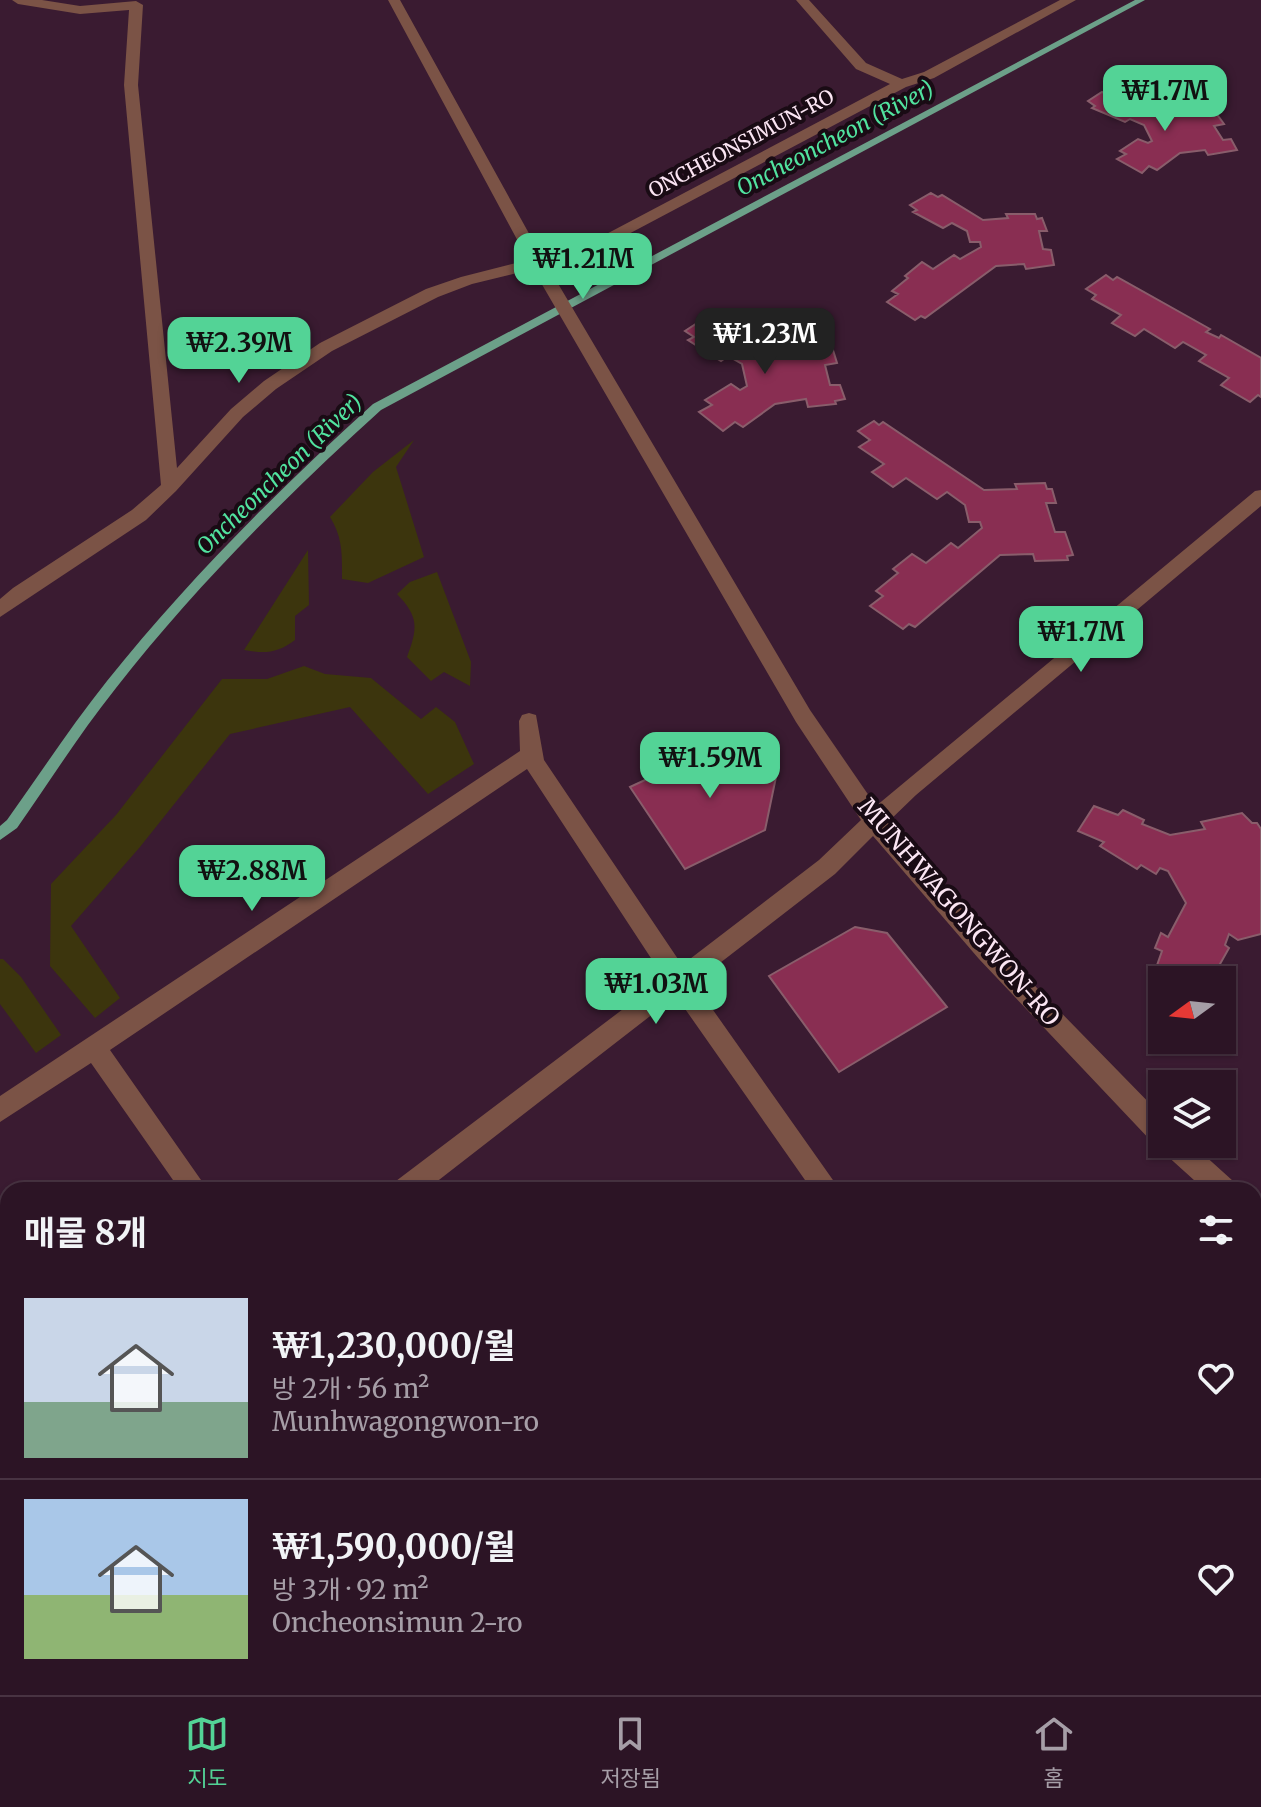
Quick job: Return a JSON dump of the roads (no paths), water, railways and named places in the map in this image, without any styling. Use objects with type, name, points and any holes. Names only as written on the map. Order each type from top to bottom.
[{"type":"street","points":[[18,0],[80,10],[136,5],[131,85],[170,487]]},
{"type":"street","points":[[394,0],[537,262]]},
{"type":"street","points":[[802,0],[861,66],[901,84]]},
{"type":"street","name":"ONCHEONSIMUN-RO","points":[[0,610],[20,593],[101,543],[170,487],[237,413],[270,385],[326,347],[432,293],[467,280],[583,252],[901,84],[929,75],[1070,0]]},
{"type":"street","name":"MUNHWAGONGWON-RO","points":[[537,262],[803,716],[875,823],[987,952],[1148,1119]]},
{"type":"street","points":[[415,1182],[827,867],[908,789],[1261,496]]},
{"type":"street","points":[[529,721],[531,755],[678,979],[821,1182]]},
{"type":"street","points":[[0,1110],[531,755]]},
{"type":"street","points":[[94,1047],[189,1182]]},
{"type":"street","points":[[1189,1158],[1215,1182]]},
{"type":"waterway","name":"Oncheoncheon (River)","points":[[0,834],[12,824],[111,685],[173,611],[272,506],[377,407],[1141,0]]}]
